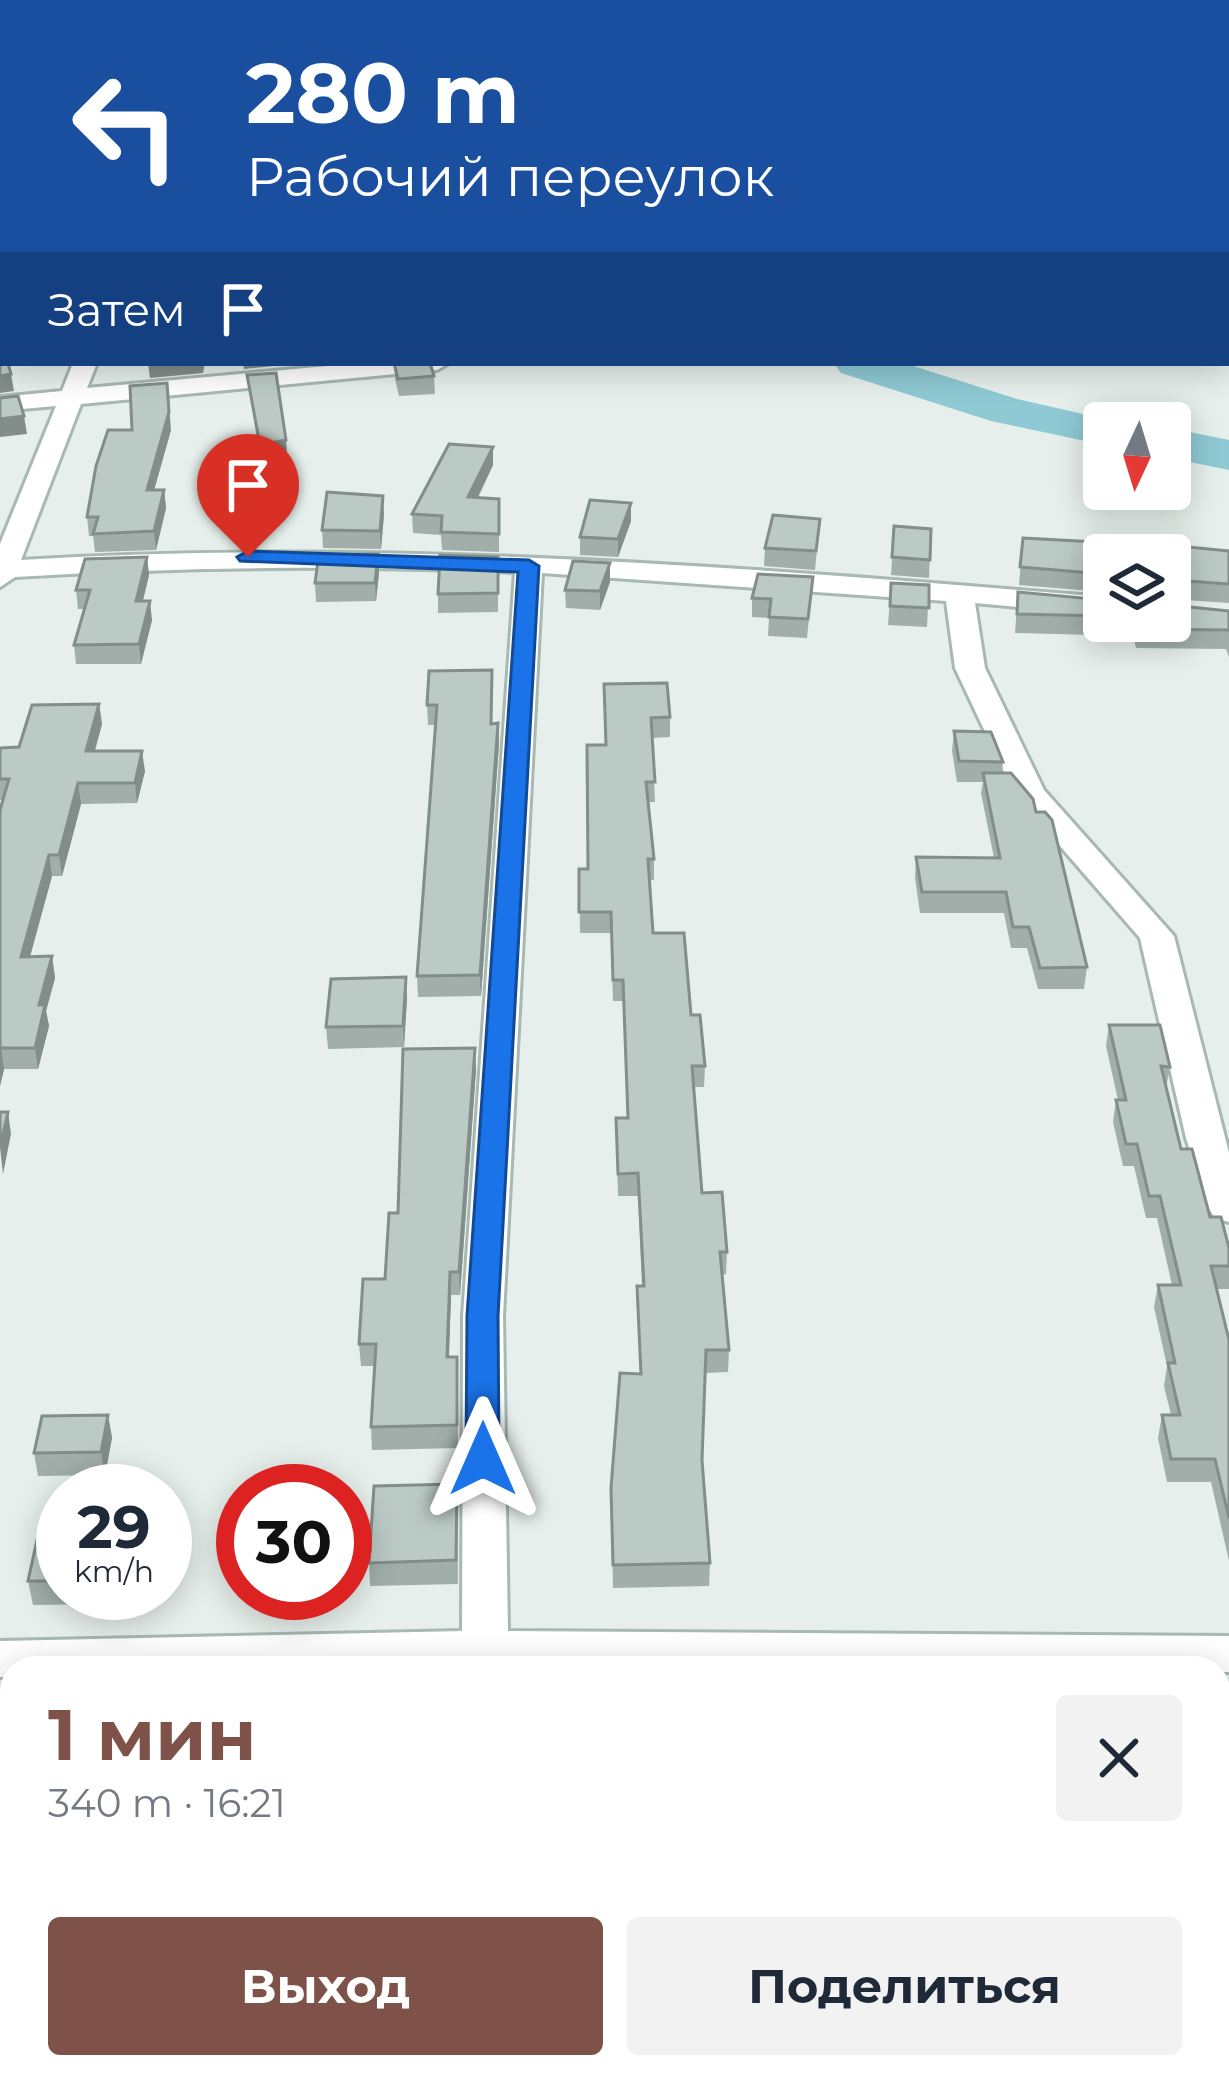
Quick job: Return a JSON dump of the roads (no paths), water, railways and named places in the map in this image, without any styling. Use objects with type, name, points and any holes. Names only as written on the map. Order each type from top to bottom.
[{"type":"street","points":[[85,366],[1,573],[248,557],[529,566],[1083,604]]},
{"type":"street","points":[[0,404],[405,366]]},
{"type":"street","points":[[484,1656],[482,1316],[529,566]]},
{"type":"street","points":[[959,594],[970,668],[1030,793],[1157,936],[1205,1138],[1229,1209]]},
{"type":"street","points":[[856,1656],[1229,1654]]},
{"type":"waterway","points":[[866,366],[1008,411],[1083,426]]},
{"type":"waterway","points":[[1191,447],[1229,455]]}]
